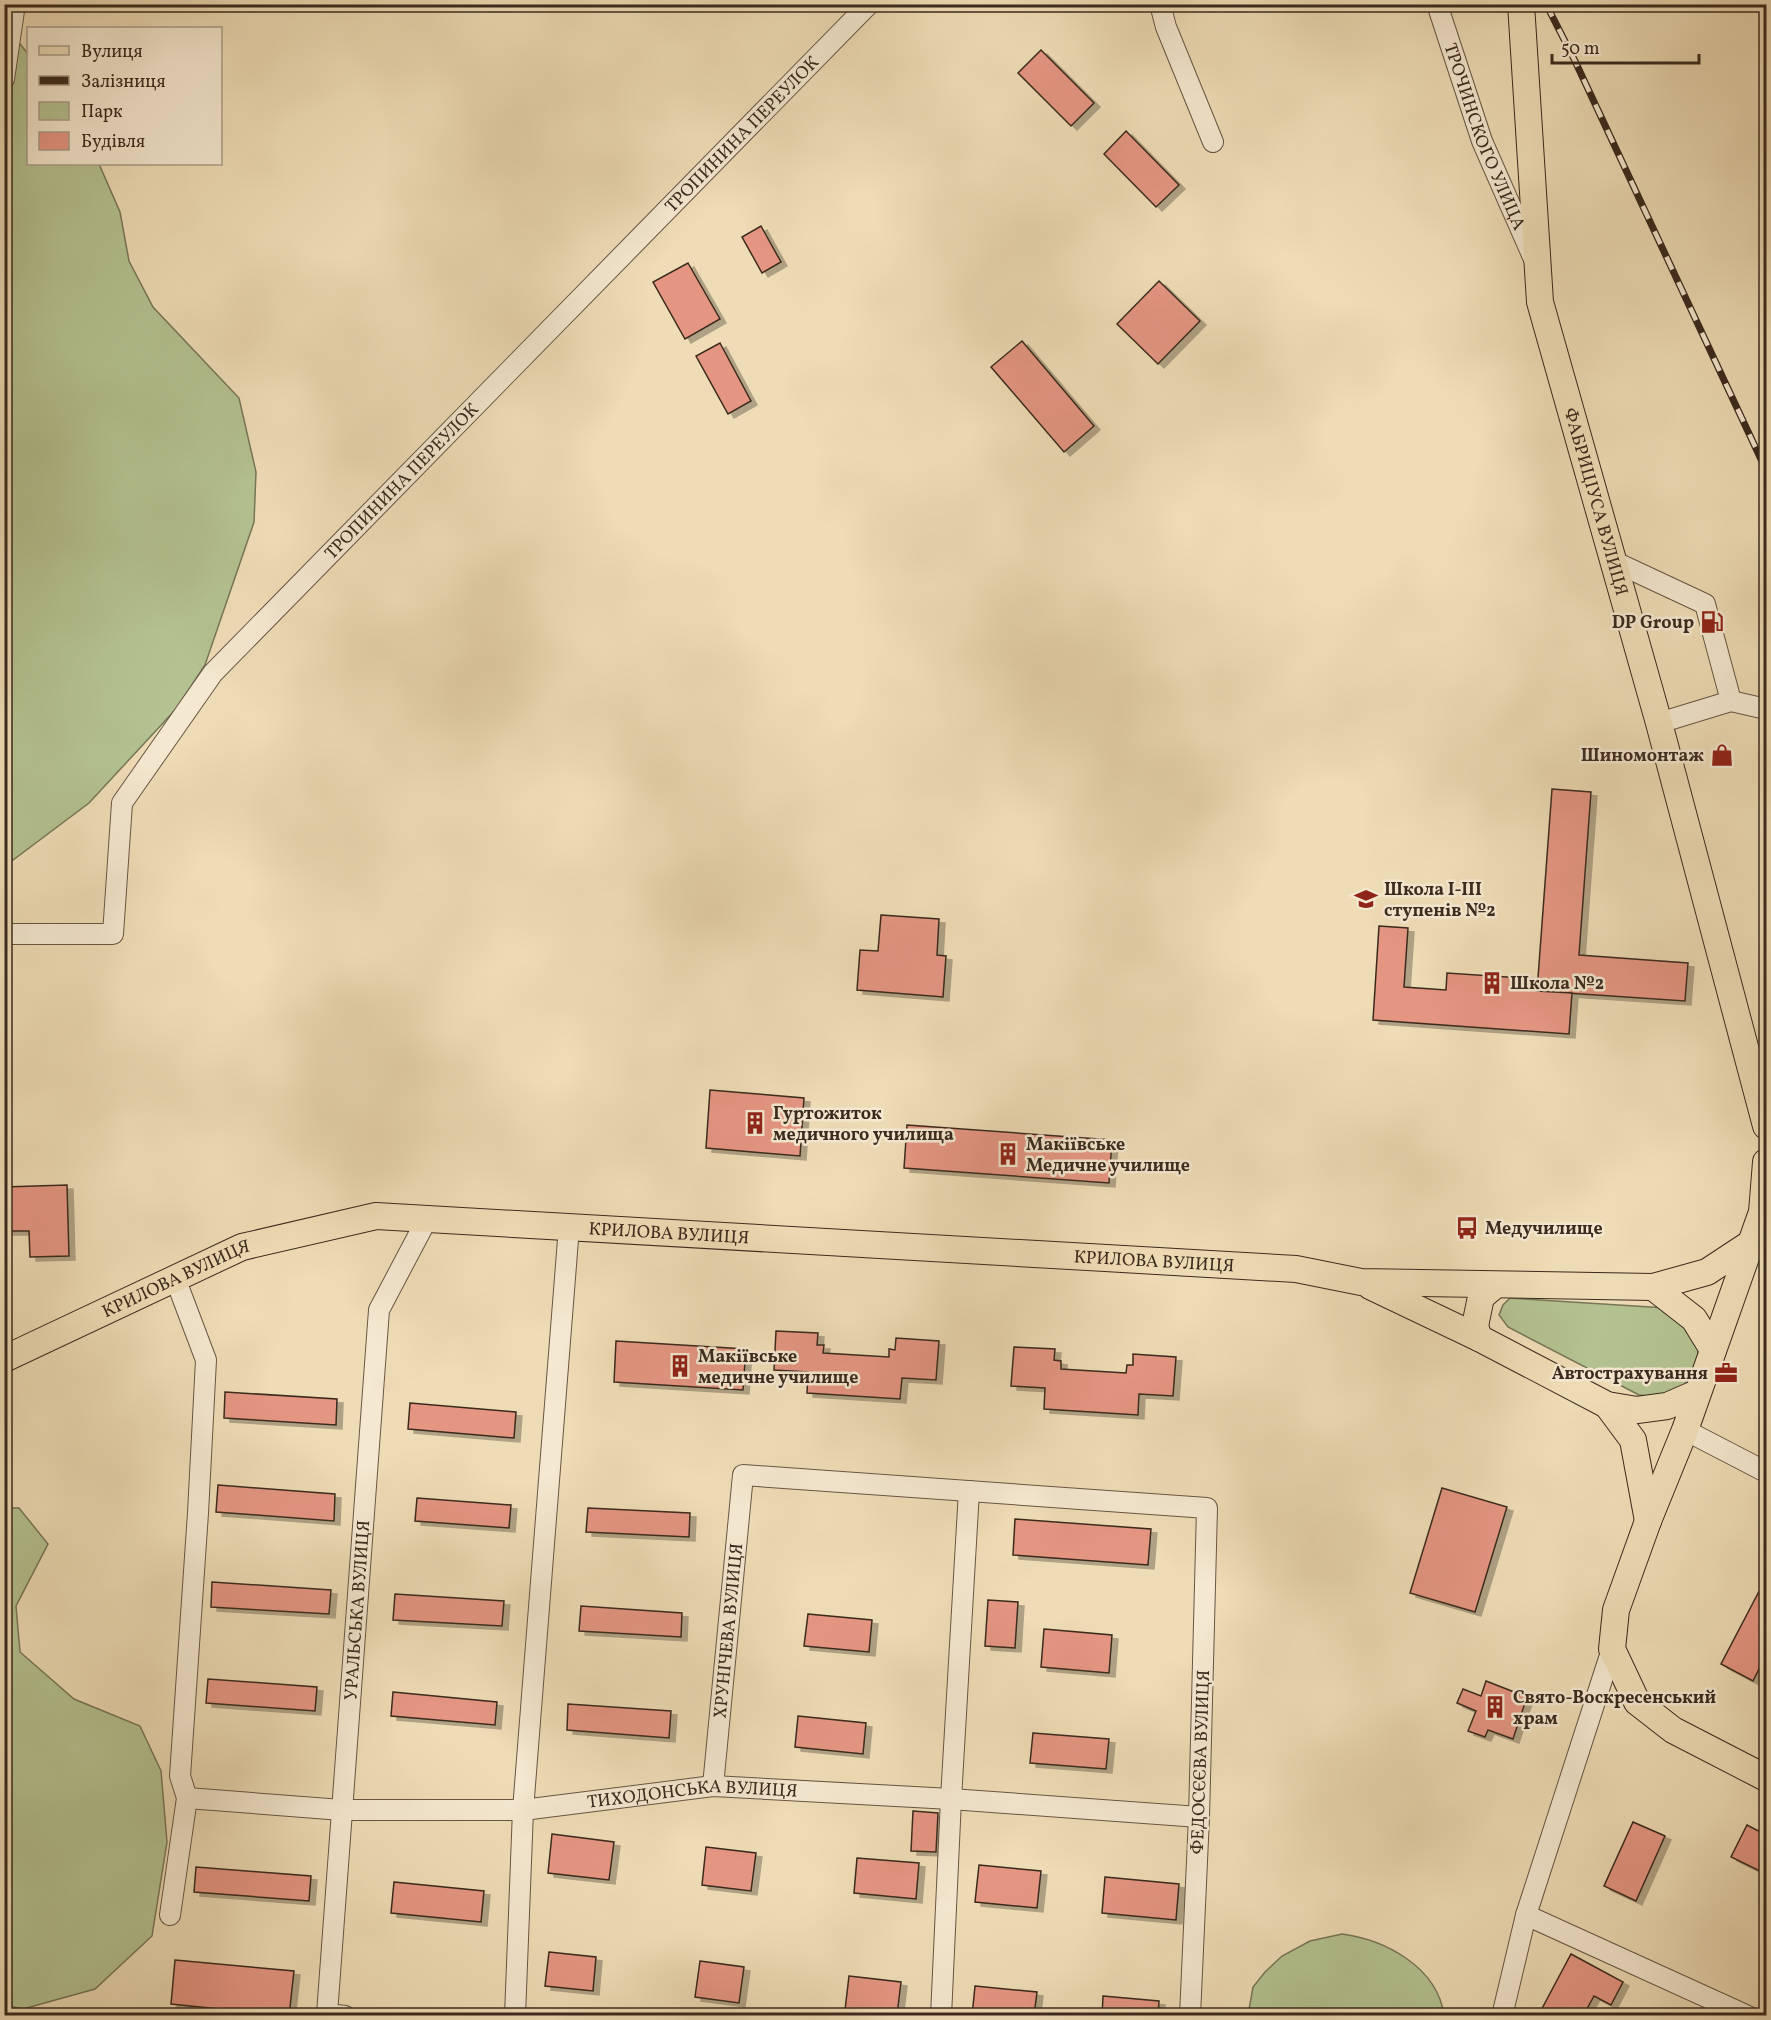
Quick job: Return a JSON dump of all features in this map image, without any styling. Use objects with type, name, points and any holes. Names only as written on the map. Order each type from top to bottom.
[{"type":"main road","name":"ФАБРИЦІУСА ВУЛИЦЯ","points":[[1521,4],[1540,302],[1659,723],[1767,1126]]},
{"type":"main road","points":[[1767,1162],[1762,1212],[1685,1430],[1648,1521],[1616,1610],[1612,1649],[1637,1702],[1672,1731],[1767,1778]]},
{"type":"main road","name":"КРИЛОВА ВУЛИЦЯ","points":[[4,1359],[242,1247],[376,1216],[1296,1269],[1361,1282]]},
{"type":"main road","points":[[1361,1282],[1653,1287],[1707,1272],[1751,1243]]},
{"type":"main road","points":[[1361,1282],[1479,1338],[1607,1405],[1637,1410],[1667,1406],[1697,1393]]},
{"type":"main road","points":[[1479,1338],[1475,1326],[1481,1297],[1494,1286]]},
{"type":"main road","points":[[1653,1287],[1694,1319],[1713,1350]]},
{"type":"main road","points":[[1607,1405],[1633,1440],[1648,1521]]},
{"type":"street","points":[[4,78],[15,4]]},
{"type":"street","name":"ТРОПИНИНА ПЕРЕУЛОК","points":[[4,934],[113,934],[122,803],[213,673],[869,4]]},
{"type":"street","points":[[1160,4],[1166,27],[1213,142]]},
{"type":"street","name":"ТРОЧИНСКОГО УЛИЦА","points":[[1437,4],[1482,141],[1538,267]]},
{"type":"street","points":[[1613,561],[1705,604],[1731,701]]},
{"type":"street","points":[[1659,723],[1731,701],[1767,709]]},
{"type":"street","name":"УРАЛЬСЬКА ВУЛИЦЯ","points":[[336,2015],[342,1810],[379,1310],[427,1219]]},
{"type":"street","points":[[515,2016],[523,1810],[569,1227]]},
{"type":"street","points":[[170,1915],[187,1798],[180,1776],[206,1360],[175,1278]]},
{"type":"street","points":[[1685,1430],[1767,1473]]},
{"type":"street","name":"ХРУНІЧЕВА ВУЛИЦЯ","points":[[713,1786],[743,1475],[969,1491]]},
{"type":"street","points":[[940,2016],[969,1491]]},
{"type":"street","name":"ФЕДОСЄЄВА ВУЛИЦЯ","points":[[969,1491],[1207,1508],[1199,1817],[1190,2016]]},
{"type":"street","points":[[1502,2016],[1526,1915],[1612,1649]]},
{"type":"street","name":"ТИХОДОНСЬКА ВУЛИЦЯ","points":[[187,1798],[342,1810],[523,1810],[713,1786],[951,1799],[1199,1817]]},
{"type":"street","points":[[1526,1915],[1748,2016]]},
{"type":"green space","points":[[5,30],[27,53],[27,165],[99,165],[120,212],[129,261],[153,307],[239,398],[256,472],[254,522],[205,665],[176,709],[89,803],[5,866]]},
{"type":"green space","points":[[1510,1298],[1666,1308],[1690,1324],[1699,1343],[1697,1364],[1685,1384],[1675,1392],[1658,1397],[1639,1395],[1508,1327],[1499,1315],[1503,1305]]},
{"type":"green space","points":[[5,1508],[19,1508],[48,1544],[16,1606],[20,1652],[74,1699],[140,1726],[161,1771],[167,1842],[152,1936],[95,1989],[23,2009],[4,2005]]},
{"type":"green space","points":[[1342,1934],[1376,1942],[1407,1959],[1431,1983],[1444,2015],[1248,2015],[1253,1987],[1282,1956],[1310,1941]]},
{"type":"building","points":[[1041,50],[1094,103],[1071,126],[1018,73]]},
{"type":"building","points":[[1126,131],[1179,185],[1156,207],[1104,154]]},
{"type":"building","points":[[761,226],[781,262],[762,273],[742,237]]},
{"type":"building","points":[[688,263],[720,319],[685,339],[653,282]]},
{"type":"building","points":[[1159,281],[1200,321],[1158,364],[1117,324]]},
{"type":"building","points":[[1022,341],[1094,426],[1064,452],[991,367]]},
{"type":"building","points":[[720,343],[751,401],[728,414],[696,356]]},
{"type":"building","points":[[1552,789],[1591,792],[1579,955],[1688,963],[1685,1001],[1537,991]]},
{"type":"building","points":[[881,915],[939,919],[937,955],[946,956],[943,997],[857,990],[860,950],[878,951]]},
{"type":"building","name":"Школа №2","points":[[1379,926],[1408,928],[1404,987],[1446,990],[1447,973],[1538,979],[1537,991],[1572,993],[1569,1034],[1373,1020]]},
{"type":"building","name":"Гуртожиток медичного училища","points":[[710,1090],[804,1098],[800,1156],[706,1148]]},
{"type":"building","name":"Макіївське Медичне училище","points":[[907,1125],[1112,1140],[1109,1183],[904,1168]]},
{"type":"building","points":[[67,1185],[69,1256],[30,1257],[29,1231],[4,1231],[4,1187]]},
{"type":"building","points":[[776,1331],[818,1333],[817,1345],[824,1345],[823,1353],[889,1357],[889,1349],[895,1350],[896,1338],[939,1341],[936,1380],[902,1378],[900,1399],[807,1393],[808,1372],[774,1370]]},
{"type":"building","name":"Макіївське медичне училище","points":[[616,1341],[746,1349],[743,1390],[614,1382]]},
{"type":"building","points":[[1014,1347],[1055,1349],[1054,1360],[1061,1361],[1061,1369],[1126,1373],[1127,1365],[1133,1365],[1133,1354],[1176,1357],[1173,1396],[1139,1394],[1138,1415],[1044,1409],[1045,1388],[1011,1386]]},
{"type":"building","points":[[225,1392],[337,1399],[336,1425],[224,1418]]},
{"type":"building","points":[[410,1403],[516,1412],[514,1438],[408,1429]]},
{"type":"building","points":[[218,1485],[335,1494],[334,1521],[216,1512]]},
{"type":"building","points":[[1442,1488],[1507,1507],[1475,1612],[1410,1593]]},
{"type":"building","points":[[417,1498],[511,1505],[509,1528],[415,1521]]},
{"type":"building","points":[[588,1508],[690,1513],[689,1537],[586,1532]]},
{"type":"building","points":[[1015,1519],[1151,1529],[1148,1565],[1013,1555]]},
{"type":"building","points":[[1766,1578],[1766,1655],[1753,1681],[1721,1664]]},
{"type":"building","points":[[212,1582],[331,1590],[329,1614],[211,1607]]},
{"type":"building","points":[[395,1594],[504,1601],[502,1626],[393,1620]]},
{"type":"building","points":[[988,1600],[1018,1602],[1015,1648],[985,1646]]},
{"type":"building","points":[[581,1606],[682,1613],[681,1637],[579,1631]]},
{"type":"building","points":[[808,1614],[872,1620],[869,1652],[804,1646]]},
{"type":"building","points":[[1044,1629],[1112,1635],[1109,1673],[1041,1667]]},
{"type":"building","points":[[208,1679],[317,1687],[315,1711],[206,1703]]},
{"type":"building","name":"Свято-Воскресенський храм","points":[[1486,1681],[1527,1697],[1513,1739],[1488,1730],[1485,1737],[1468,1731],[1476,1711],[1457,1703],[1463,1689],[1481,1696]]},
{"type":"building","points":[[393,1692],[497,1702],[495,1725],[391,1716]]},
{"type":"building","points":[[568,1704],[671,1711],[669,1738],[567,1730]]},
{"type":"building","points":[[798,1716],[866,1723],[863,1754],[795,1747]]},
{"type":"building","points":[[1033,1733],[1109,1739],[1106,1769],[1030,1763]]},
{"type":"building","points":[[913,1811],[938,1813],[936,1852],[911,1851]]},
{"type":"building","points":[[1633,1822],[1665,1836],[1636,1901],[1604,1886]]},
{"type":"building","points":[[1747,1825],[1766,1835],[1766,1874],[1731,1857]]},
{"type":"building","points":[[552,1834],[614,1842],[609,1880],[548,1873]]},
{"type":"building","points":[[706,1847],[756,1853],[751,1891],[702,1885]]},
{"type":"building","points":[[857,1858],[919,1863],[916,1899],[854,1893]]},
{"type":"building","points":[[979,1865],[1041,1871],[1037,1908],[975,1902]]},
{"type":"building","points":[[196,1867],[311,1876],[309,1901],[194,1892]]},
{"type":"building","points":[[1105,1877],[1179,1884],[1176,1920],[1102,1913]]},
{"type":"building","points":[[394,1882],[484,1891],[481,1922],[391,1913]]},
{"type":"building","points":[[549,1952],[596,1957],[593,1991],[545,1986]]},
{"type":"building","points":[[1571,1954],[1623,1982],[1611,2005],[1594,1996],[1583,2016],[1538,2016]]},
{"type":"building","points":[[175,1960],[294,1971],[289,2016],[171,2004]]},
{"type":"building","points":[[700,1961],[744,1967],[739,2003],[695,1997]]},
{"type":"building","points":[[849,1976],[901,1982],[897,2015],[845,2010]]},
{"type":"building","points":[[975,1986],[1037,1992],[1034,2016],[972,2016]]},
{"type":"building","points":[[1103,1996],[1159,2001],[1158,2016],[1102,2016]]},
{"type":"railway","points":[[1546,4],[1575,61],[1766,470]]},
{"type":"place","name":"DP Group","points":[[1712,622]]},
{"type":"place","name":"Шиномонтаж","points":[[1722,755]]},
{"type":"place","name":"Школа I-III ступенів №2","points":[[1366,899]]},
{"type":"place","name":"Школа №2","points":[[1492,983]]},
{"type":"place","name":"Гуртожиток медичного училища","points":[[755,1123]]},
{"type":"place","name":"Макіївське Медичне училище","points":[[1008,1154]]},
{"type":"place","name":"Медучилище","points":[[1467,1228]]},
{"type":"place","name":"Макіївське медичне училище","points":[[680,1366]]},
{"type":"place","name":"Автострахування","points":[[1726,1373]]},
{"type":"place","name":"Свято-Воскресенський храм","points":[[1495,1707]]}]
